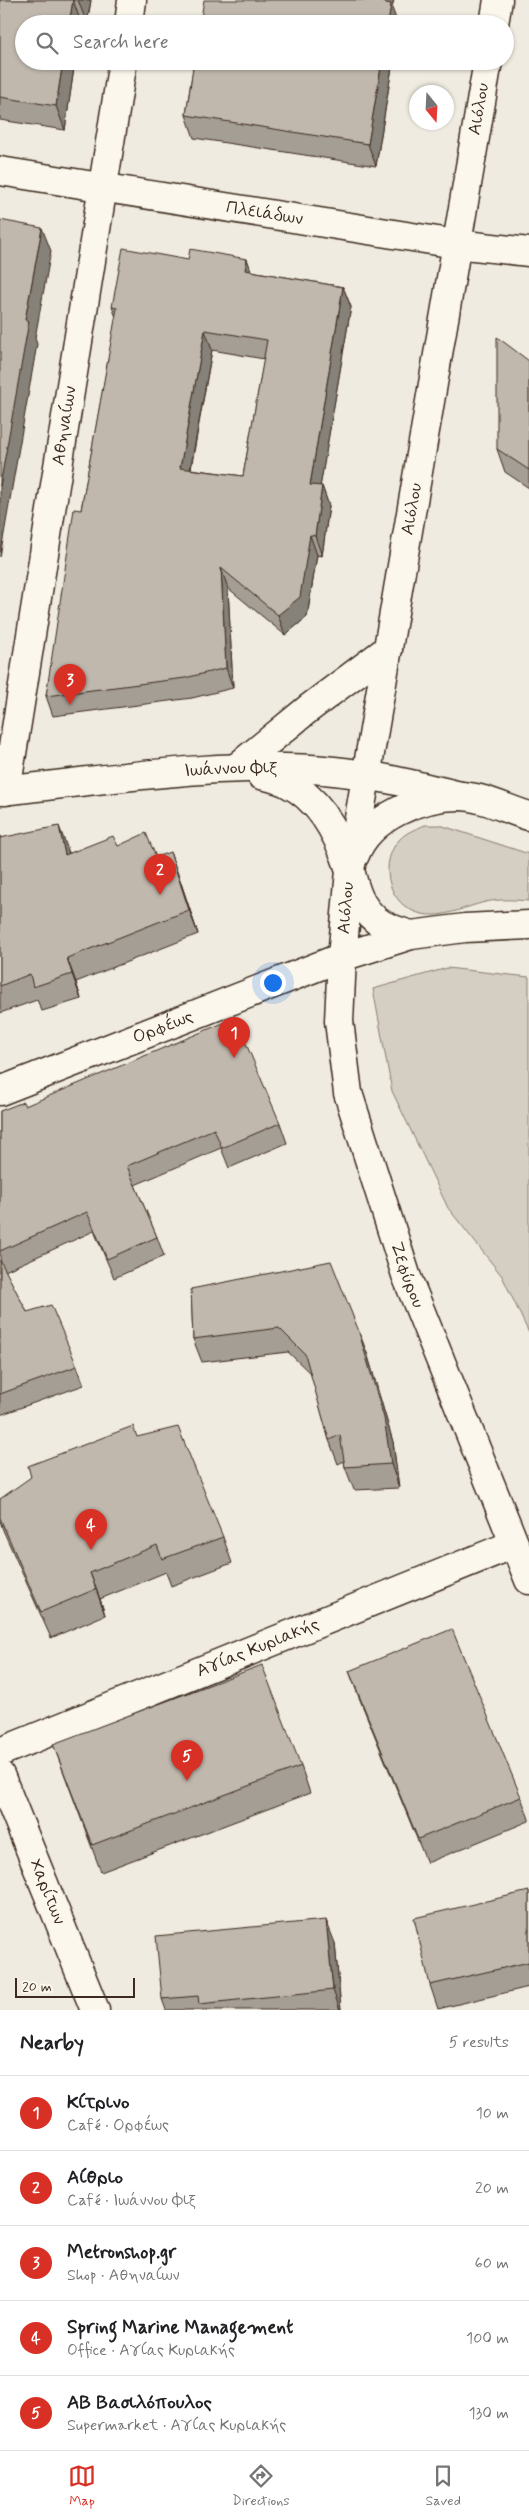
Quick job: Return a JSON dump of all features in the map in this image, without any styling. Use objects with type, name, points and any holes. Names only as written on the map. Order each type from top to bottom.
[{"type":"street","points":[[130,15],[132,0]]},
{"type":"street","points":[[496,15],[498,0]]},
{"type":"street","name":"Αθηναίων","points":[[3,791],[122,70]]},
{"type":"street","name":"Αιόλου","points":[[342,957],[350,871],[486,70]]},
{"type":"street","name":"Πλειάδων","points":[[0,171],[456,244],[529,252]]},
{"type":"street","points":[[236,768],[308,709],[388,649]]},
{"type":"street","points":[[236,768],[287,783],[314,802],[329,821],[350,871],[358,899],[368,913],[386,926],[411,935]]},
{"type":"street","name":"Ιωάννου Φιξ","points":[[3,791],[236,768],[333,770],[366,775],[461,796],[529,816]]},
{"type":"street","points":[[350,871],[359,845],[372,829],[389,816],[440,798],[461,796]]},
{"type":"street","name":"Ορφέως","points":[[0,1091],[342,957],[411,935],[465,928],[529,926]]},
{"type":"street","name":"Ζεφύρου","points":[[342,957],[339,1021],[348,1093],[406,1275],[529,1580]]},
{"type":"street","name":"Αγίας Κυριακής","points":[[0,1752],[514,1544]]},
{"type":"street","name":"Χαρίτων","points":[[0,1775],[95,2010]]},
{"type":"shaded area","points":[[425,825],[440,825],[529,854],[529,901],[491,901],[452,912],[433,915],[413,911],[404,905],[392,889],[388,869],[389,858],[402,837]]},
{"type":"shaded area","points":[[447,968],[529,977],[529,1333],[502,1276],[448,1208],[392,1091],[373,989]]},
{"type":"building","points":[[0,0],[73,0],[70,15],[15,15],[15,70],[62,70],[56,106],[0,97]]},
{"type":"building","points":[[204,0],[382,0],[382,2],[391,4],[389,15],[202,15]]},
{"type":"building","points":[[193,70],[380,70],[368,144],[186,115]]},
{"type":"building","points":[[0,220],[42,228],[25,320],[29,321],[0,486]]},
{"type":"building","points":[[123,248],[188,260],[190,249],[247,259],[245,270],[343,287],[310,485],[322,486],[315,536],[310,535],[300,597],[278,615],[221,568],[226,668],[185,678],[46,696],[74,509],[81,510],[117,308],[112,307]],"holes":[[[205,330],[267,340],[243,476],[180,468]]]},
{"type":"building","points":[[497,337],[529,361],[529,470],[497,449]]},
{"type":"building","points":[[59,826],[65,855],[113,836],[118,846],[146,833],[156,857],[170,852],[189,910],[67,958],[72,974],[33,987],[30,974],[0,986],[0,838]]},
{"type":"building","points":[[235,1018],[280,1123],[222,1148],[214,1129],[127,1166],[157,1237],[107,1259],[87,1212],[0,1251],[0,1111],[23,1102],[25,1106]]},
{"type":"building","points":[[0,1260],[27,1312],[51,1305],[77,1366],[0,1394]]},
{"type":"building","points":[[331,1261],[358,1329],[384,1418],[391,1464],[345,1467],[340,1435],[329,1440],[305,1354],[279,1328],[193,1339],[191,1289]]},
{"type":"building","points":[[133,1426],[137,1437],[178,1427],[223,1537],[162,1559],[157,1545],[90,1573],[96,1589],[41,1612],[0,1518],[0,1499],[31,1477],[28,1466]]},
{"type":"building","points":[[452,1629],[521,1797],[418,1839],[349,1671]]},
{"type":"building","points":[[262,1665],[301,1766],[92,1845],[53,1744]]},
{"type":"building","points":[[529,1891],[529,1962],[430,1985],[414,1918]]},
{"type":"building","points":[[326,1920],[333,1990],[199,2004],[198,1996],[162,1999],[156,1936]]},
{"type":"place","name":"Metronshop.gr","points":[[70,705]]},
{"type":"place","name":"Αίθριο","points":[[160,895]]},
{"type":"place","name":"Κίτρινο","points":[[234,1058]]},
{"type":"place","name":"Spring Marine Management","points":[[91,1550]]},
{"type":"place","name":"ΑΒ Βασιλόπουλος","points":[[187,1781]]}]
